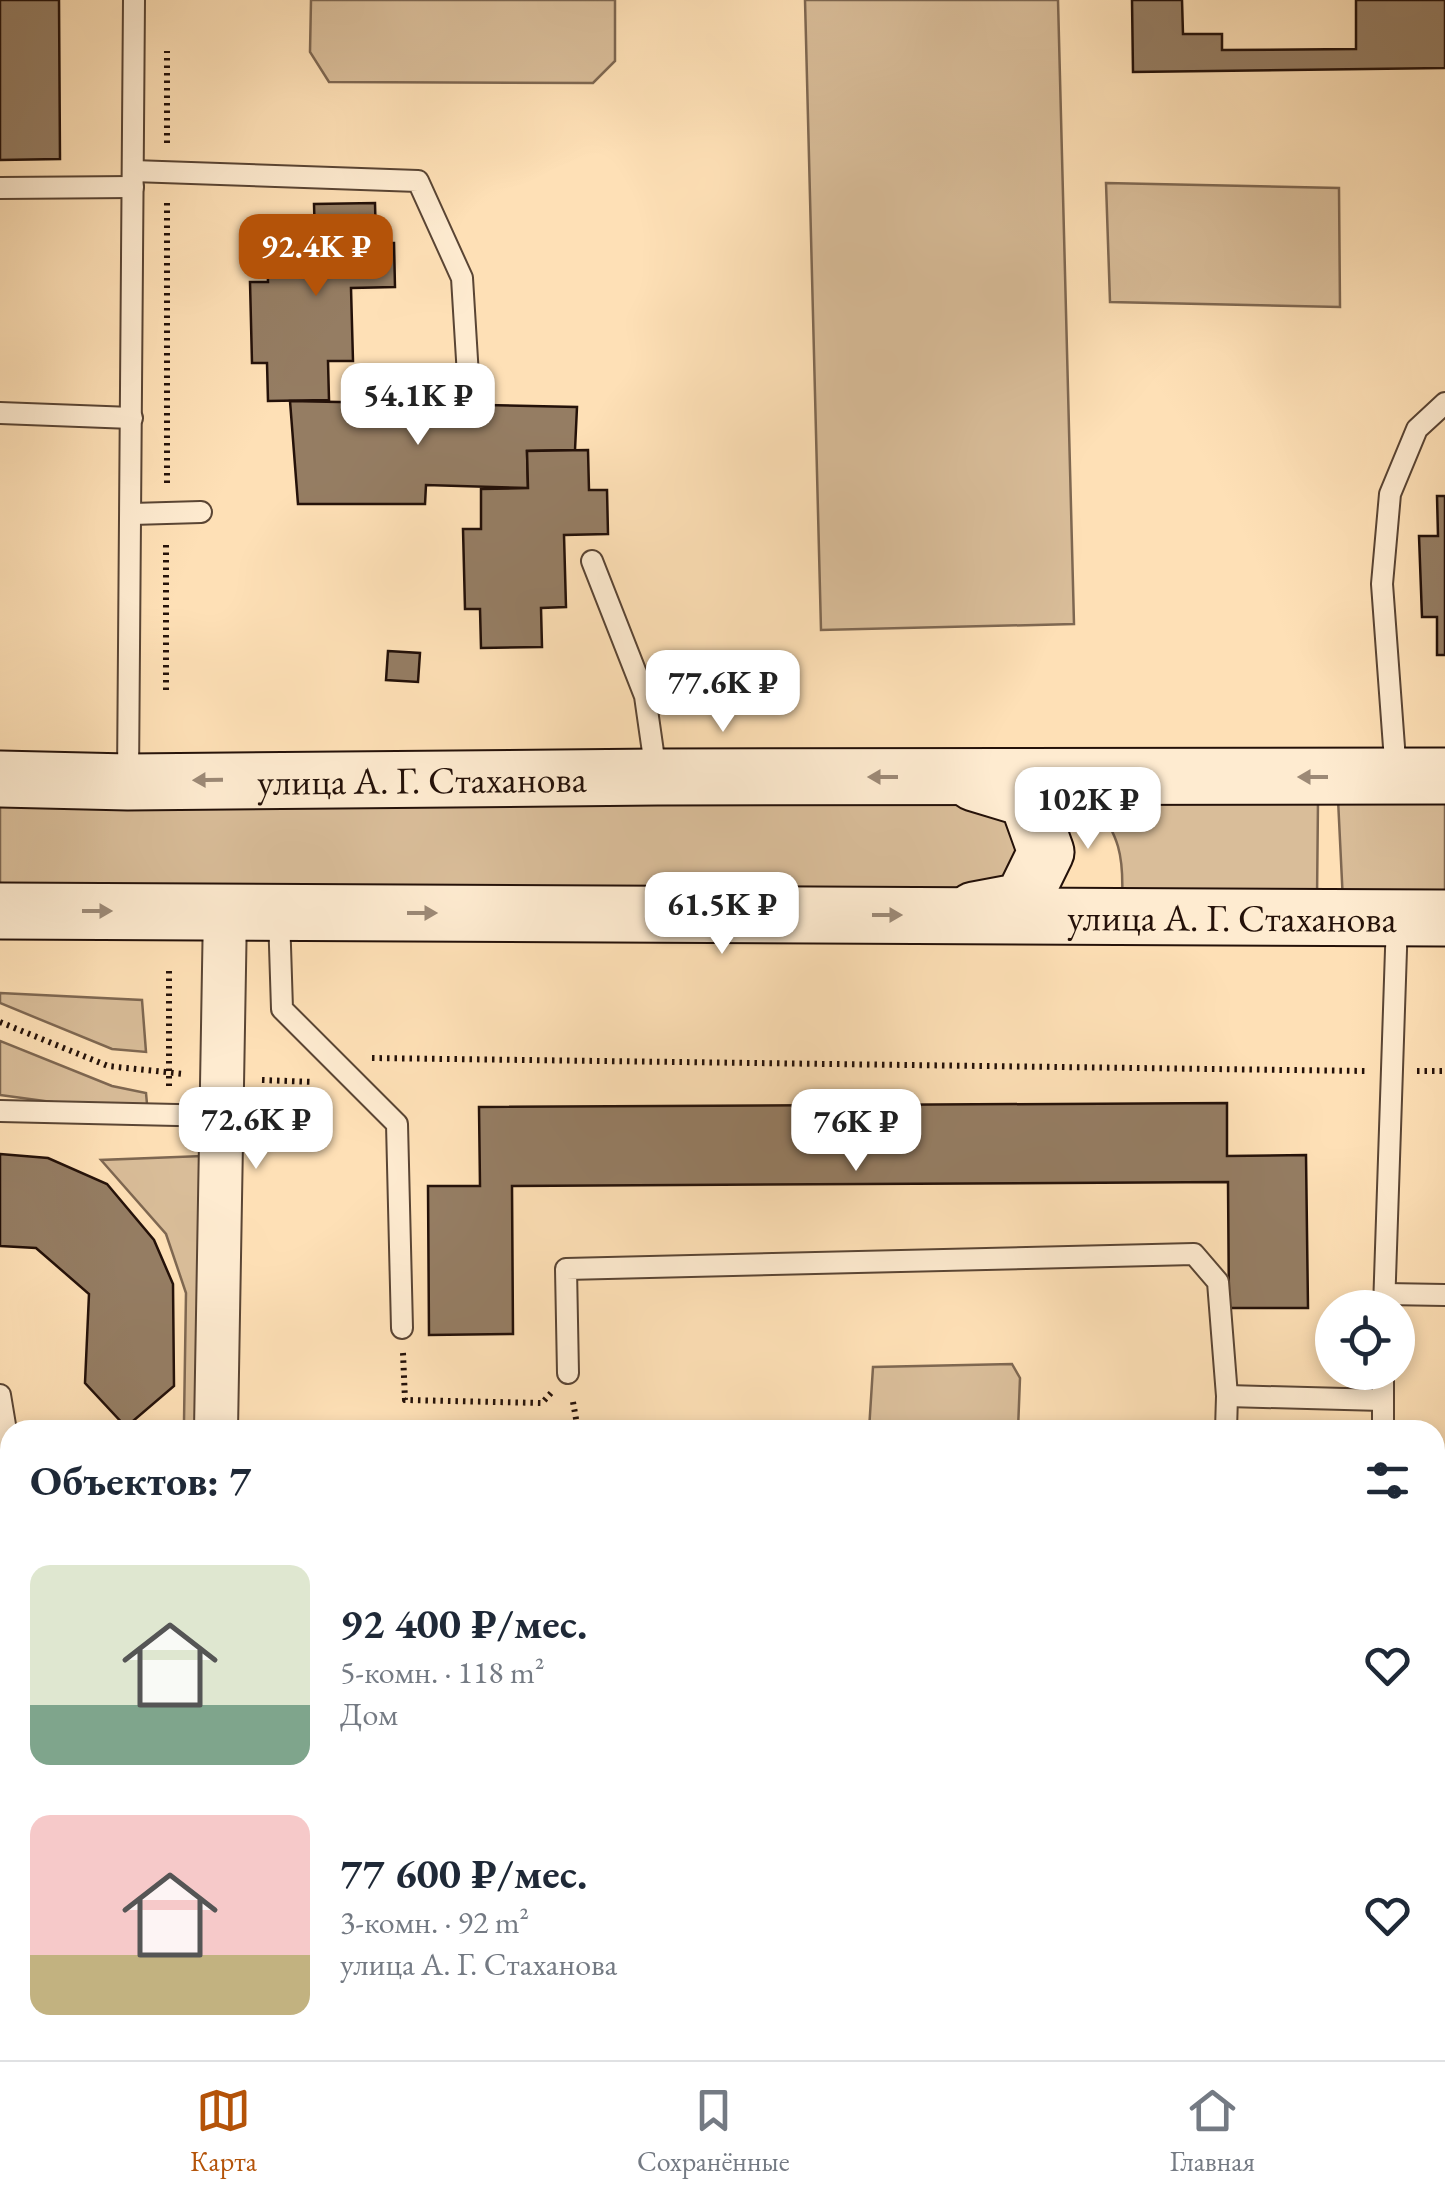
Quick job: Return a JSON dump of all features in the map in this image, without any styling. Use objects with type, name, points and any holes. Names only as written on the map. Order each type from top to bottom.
[{"type":"main road","name":"улица А. Г. Стаханова","points":[[0,779],[128,782],[1420,776]]},
{"type":"main road","points":[[952,915],[1022,900],[1046,852],[1027,799],[956,778]]},
{"type":"main road","name":"улица А. Г. Стаханова","points":[[0,911],[1421,918]]},
{"type":"street","points":[[216,1420],[225,912]]},
{"type":"lane","points":[[128,782],[134,0]]},
{"type":"lane","points":[[0,188],[167,173],[418,181],[462,278],[468,376]]},
{"type":"lane","points":[[1420,776],[1382,584],[1390,494],[1417,428],[1445,403]]},
{"type":"lane","points":[[0,412],[132,418]]},
{"type":"lane","points":[[132,514],[202,512]]},
{"type":"lane","points":[[592,561],[645,696],[657,777]]},
{"type":"lane","points":[[279,913],[282,1008],[398,1124],[402,1328]]},
{"type":"lane","points":[[1385,1290],[1391,1071],[1421,918]]},
{"type":"lane","points":[[0,1111],[170,1116],[222,1097]]},
{"type":"lane","points":[[568,1373],[566,1269],[1194,1254],[1218,1282],[1226,1420]]},
{"type":"lane","points":[[1415,1298],[1445,1295]]},
{"type":"lane","points":[[1382,1390],[1383,1420]]},
{"type":"lane","points":[[0,1394],[4,1420]]},
{"type":"lane","points":[[1227,1396],[1382,1400]]},
{"type":"path","points":[[166,690],[167,38]]},
{"type":"path","points":[[169,971],[170,1116]]},
{"type":"path","points":[[0,1022],[108,1066],[169,1072],[222,1097],[316,1082],[330,1057],[1391,1071]]},
{"type":"path","points":[[402,1328],[405,1400],[542,1403],[568,1373]]},
{"type":"shaded area","points":[[311,0],[615,0],[615,61],[593,83],[329,82],[310,52]]},
{"type":"shaded area","points":[[805,0],[1058,0],[1074,624],[821,630]]},
{"type":"shaded area","points":[[1106,183],[1339,188],[1340,307],[1110,302]]},
{"type":"shaded area","points":[[0,799],[972,800],[1009,825],[1020,842],[1021,853],[1013,885],[984,895],[0,894]]},
{"type":"shaded area","points":[[1338,799],[1445,800],[1445,902],[1343,902]]},
{"type":"shaded area","points":[[1093,800],[1318,801],[1317,899],[1122,899],[1118,846]]},
{"type":"shaded area","points":[[0,993],[142,1000],[146,1052],[112,1049],[0,1003]]},
{"type":"shaded area","points":[[0,1041],[112,1086],[146,1093],[148,1115],[0,1095]]},
{"type":"shaded area","points":[[202,1156],[201,1420],[184,1420],[186,1293],[166,1234],[101,1160]]},
{"type":"shaded area","points":[[1012,1364],[1020,1378],[1018,1420],[870,1420],[873,1367]]},
{"type":"building","points":[[0,0],[59,0],[60,159],[0,160]]},
{"type":"building","points":[[1132,0],[1182,0],[1183,34],[1222,34],[1222,50],[1356,49],[1356,0],[1445,0],[1445,68],[1133,72]]},
{"type":"building","points":[[375,203],[376,243],[394,243],[395,287],[351,288],[353,361],[328,361],[329,400],[268,401],[267,363],[252,363],[250,282],[268,282],[267,242],[315,241],[314,204]]},
{"type":"building","points":[[290,401],[577,407],[575,450],[527,451],[528,488],[426,485],[425,504],[298,504]]},
{"type":"building","points":[[588,450],[589,490],[607,490],[608,534],[564,535],[566,607],[541,608],[542,647],[481,648],[480,609],[465,609],[463,529],[481,529],[481,489],[528,488],[527,451]]},
{"type":"building","points":[[1437,496],[1445,496],[1445,655],[1437,655],[1437,617],[1422,617],[1419,536],[1438,536]]},
{"type":"building","points":[[388,651],[420,653],[418,682],[386,680]]},
{"type":"building","points":[[1227,1103],[1227,1156],[1306,1155],[1308,1308],[1229,1308],[1228,1182],[512,1186],[513,1334],[429,1335],[428,1186],[480,1186],[479,1107]]},
{"type":"building","points":[[0,1154],[48,1158],[107,1184],[154,1240],[173,1284],[174,1386],[134,1420],[119,1420],[85,1383],[89,1294],[36,1248],[0,1246]]}]
